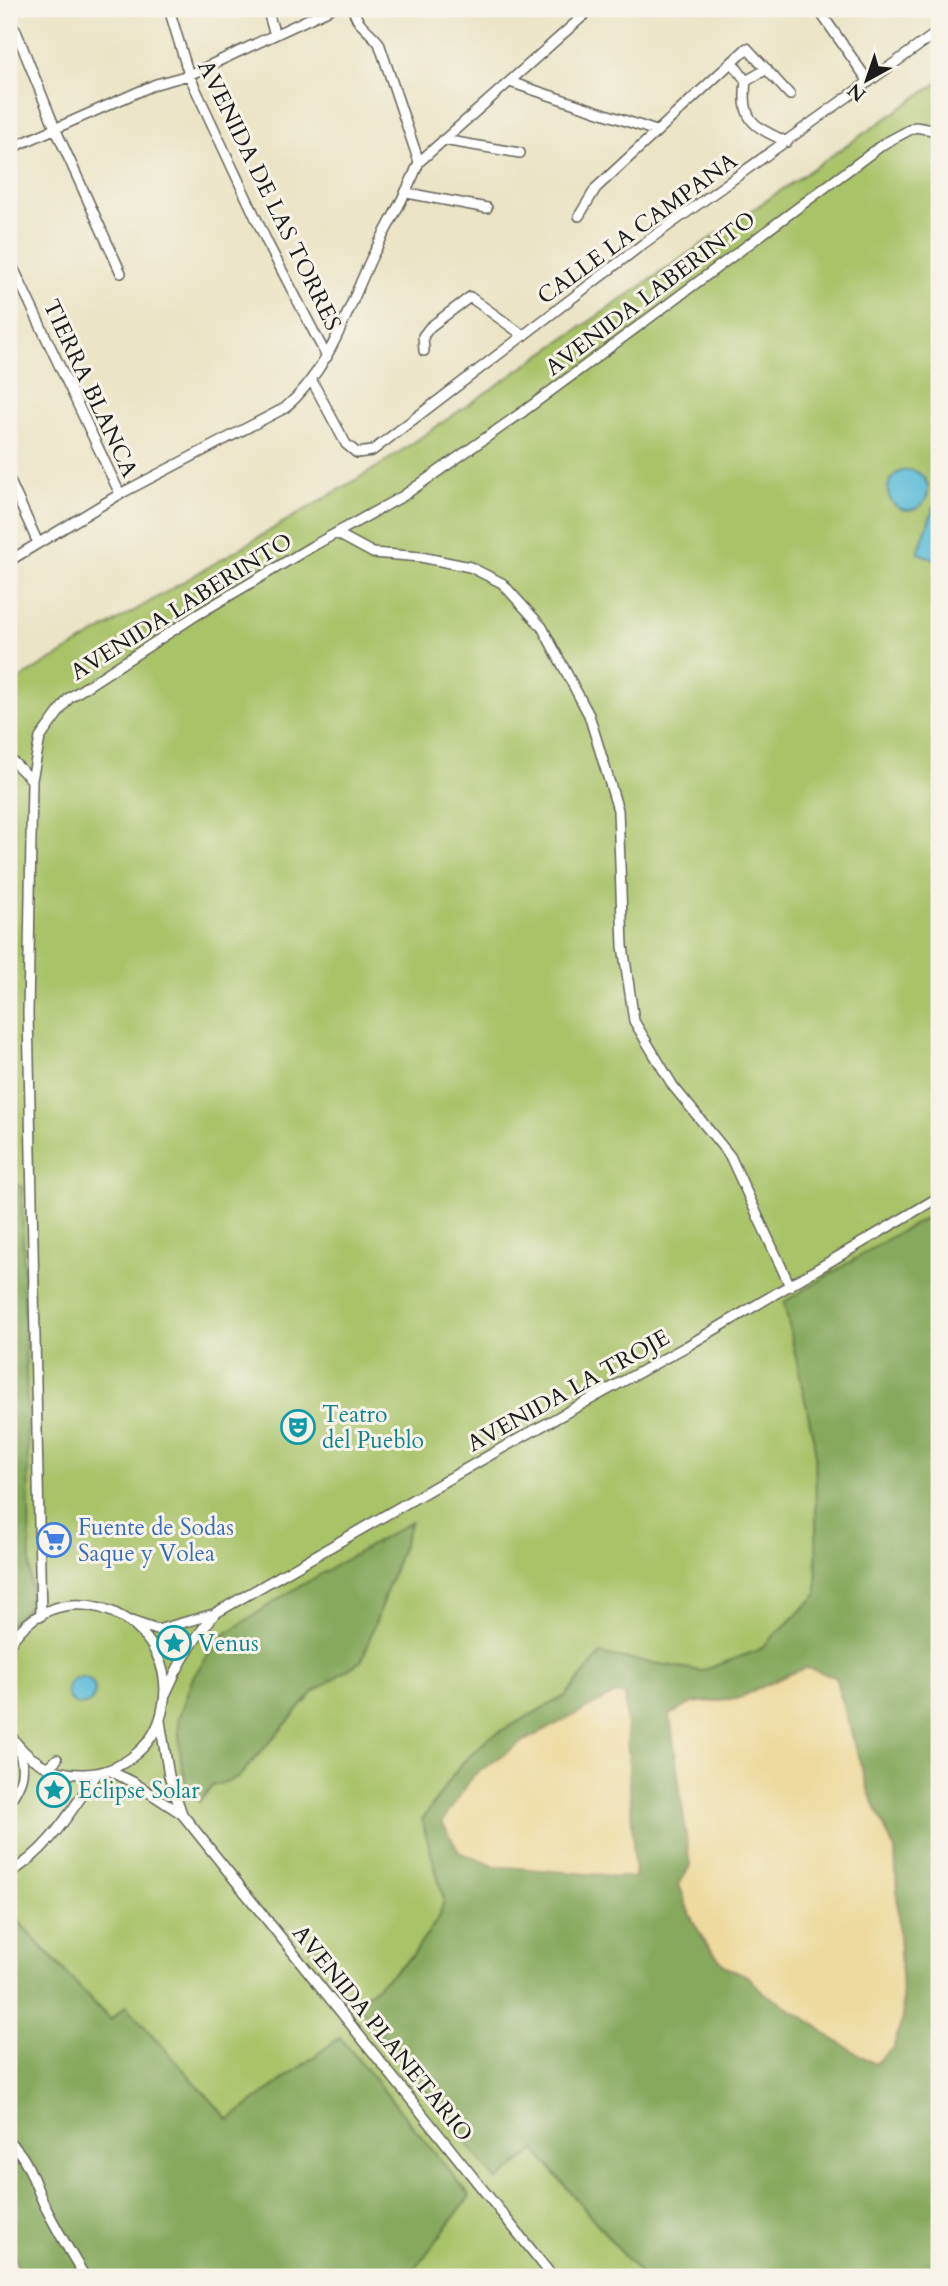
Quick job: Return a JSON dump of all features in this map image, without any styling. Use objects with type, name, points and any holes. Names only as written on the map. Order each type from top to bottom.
[{"type":"street","name":"AVENIDA DE LAS TORRES","points":[[169,9],[189,75],[268,244],[327,358]]},
{"type":"street","points":[[267,9],[275,35]]},
{"type":"street","points":[[9,149],[156,84],[189,75],[330,9]]},
{"type":"street","points":[[353,9],[361,26],[379,43],[419,162]]},
{"type":"street","points":[[9,561],[120,494],[285,408],[312,380],[327,358],[372,257],[407,193],[419,162],[591,9]]},
{"type":"street","points":[[818,9],[869,82]]},
{"type":"street","points":[[9,22],[16,31],[55,128],[121,273]]},
{"type":"street","name":"CALLE LA CAMPANA","points":[[312,380],[346,444],[357,453],[372,451],[643,244],[939,30]]},
{"type":"street","points":[[579,216],[596,188],[747,48],[790,95]]},
{"type":"street","points":[[732,62],[746,81],[744,101],[747,116],[756,127],[787,142]]},
{"type":"street","points":[[746,81],[767,69]]},
{"type":"street","points":[[510,82],[656,131]]},
{"type":"street","name":"AVENIDA LABERINTO","points":[[41,1616],[28,1014],[32,780],[40,738],[69,698],[195,616],[403,496],[524,411],[885,143],[915,127],[939,131]]},
{"type":"street","points":[[443,140],[520,153]]},
{"type":"street","points":[[407,193],[487,208]]},
{"type":"street","name":"TIERRA BLANCA","points":[[9,259],[120,494]]},
{"type":"street","points":[[424,351],[423,337],[430,327],[470,298],[524,336]]},
{"type":"street","points":[[9,479],[38,543]]},
{"type":"street","points":[[336,533],[373,553],[421,557],[470,567],[502,583],[542,627],[589,715],[618,810],[623,946],[634,1021],[673,1086],[730,1156],[790,1286]]},
{"type":"street","points":[[9,758],[32,780]]},
{"type":"street","name":"AVENIDA LA TROJE","points":[[41,1616],[51,1610],[78,1605],[106,1609],[158,1630],[214,1614],[790,1286],[939,1197]]},
{"type":"street","name":"AVENIDA LA TROJE","points":[[166,1693],[176,1668],[214,1614]]},
{"type":"street","points":[[9,1644],[27,1624],[41,1616]]},
{"type":"street","points":[[18,1748],[41,1766],[68,1774],[97,1774],[124,1764],[146,1746],[160,1721],[166,1693],[162,1666],[150,1641],[131,1621]]},
{"type":"street","name":"AVENIDA PLANETARIO","points":[[160,1721],[169,1776],[182,1814]]},
{"type":"street","points":[[9,1734],[18,1748],[24,1766],[18,1789],[9,1802]]},
{"type":"street","points":[[48,1768],[57,1759]]},
{"type":"street","name":"AVENIDA PLANETARIO","points":[[108,1770],[133,1782],[182,1814],[554,2277]]},
{"type":"street","points":[[9,1873],[25,1865],[54,1834],[97,1774]]},
{"type":"street","points":[[9,2142],[16,2147],[27,2165],[44,2204],[85,2277]]},
{"type":"green space","points":[[939,82],[939,2277],[21,2277],[9,2243],[9,685],[379,466]]},
{"type":"green space","points":[[9,1186],[22,1186],[31,1605],[9,1626]]},
{"type":"green space","points":[[939,1211],[939,2277],[642,2277],[535,2150],[497,2181],[357,2003],[412,1956],[439,1917],[444,1900],[422,1820],[461,1764],[490,1737],[565,1696],[601,1654],[701,1671],[759,1650],[817,1595],[815,1446],[784,1302]],"holes":[[[789,1674],[835,1677],[869,1793],[895,1851],[903,2018],[875,2064],[763,1992],[748,1976],[726,1967],[706,1944],[690,1915],[679,1884],[690,1866],[692,1703],[737,1699]]]},
{"type":"green space","points":[[411,1522],[362,1660],[314,1692],[238,1778],[212,1786],[199,1802],[186,1783],[181,1761],[178,1719],[193,1677],[221,1637],[283,1596]]},
{"type":"green space","points":[[9,1911],[110,2020],[126,2006],[229,2120],[340,2037],[470,2196],[409,2277],[21,2277],[9,2243]]},
{"type":"sand","points":[[807,1668],[835,1677],[869,1793],[895,1851],[903,2018],[893,2048],[875,2064],[763,1992],[748,1976],[726,1967],[706,1944],[690,1915],[679,1884],[690,1866],[670,1715],[692,1703],[737,1699]]},
{"type":"sand","points":[[616,1693],[625,1695],[635,1878],[494,1866],[459,1852],[442,1822],[473,1776],[520,1743]]},
{"type":"water","points":[[908,470],[922,476],[928,490],[922,504],[908,510],[894,504],[888,490],[894,476]]},
{"type":"water","points":[[939,492],[939,561],[918,553]]},
{"type":"water","points":[[81,1677],[91,1681],[95,1691],[91,1701],[81,1705],[71,1701],[67,1691],[71,1681]]},
{"type":"place","name":"Teatro del Pueblo","points":[[298,1427]]},
{"type":"place","name":"Fuente de Sodas Saque y Volea","points":[[54,1540]]},
{"type":"place","name":"Venus","points":[[174,1643]]},
{"type":"place","name":"Eclipse Solar","points":[[54,1790]]}]
